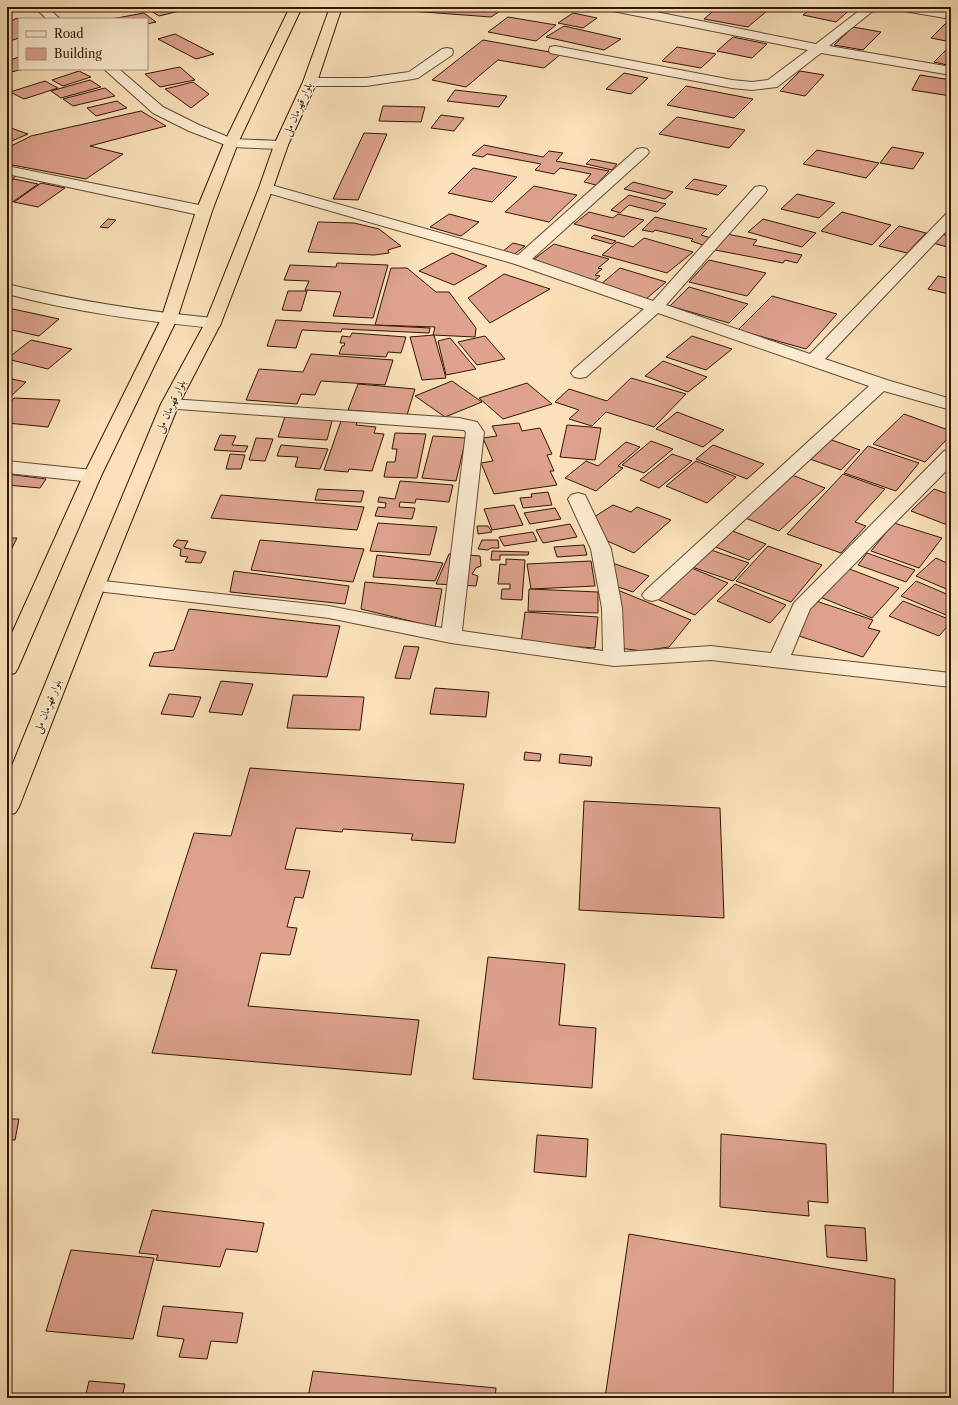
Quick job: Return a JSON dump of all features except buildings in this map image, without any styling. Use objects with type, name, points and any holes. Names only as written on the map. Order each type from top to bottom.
[{"type":"highway","points":[[7,668],[92,476],[169,319],[204,211],[231,143],[296,7]]},
{"type":"highway","name":"بلوار قهرمان ملی","points":[[7,807],[95,586],[170,404],[213,323],[266,188],[281,145],[310,82],[336,7]]},
{"type":"street","points":[[40,7],[53,18]]},
{"type":"street","points":[[613,7],[817,48],[951,71]]},
{"type":"street","points":[[555,50],[732,84],[752,86],[772,84],[872,7]]},
{"type":"street","points":[[904,7],[951,15]]},
{"type":"street","points":[[310,82],[366,82],[413,76],[447,52]]},
{"type":"street","points":[[112,70],[158,110],[194,128],[231,143],[281,145]]},
{"type":"street","points":[[521,262],[642,152]]},
{"type":"street","points":[[7,170],[204,211]]},
{"type":"street","points":[[266,188],[521,262],[814,360],[881,384],[948,401]]},
{"type":"street","points":[[580,373],[656,307],[760,190]]},
{"type":"street","points":[[814,360],[951,217]]},
{"type":"street","points":[[7,289],[45,300],[169,319],[213,323]]},
{"type":"street","points":[[652,595],[881,384]]},
{"type":"street","points":[[170,404],[436,421],[459,423],[471,426],[475,432],[451,636]]},
{"type":"street","points":[[778,661],[801,607],[951,455]]},
{"type":"street","points":[[7,467],[92,476]]},
{"type":"street","points":[[578,500],[601,549],[612,608],[614,658]]},
{"type":"street","points":[[95,586],[329,612],[451,636],[614,658],[711,653],[778,661],[946,675]]}]
